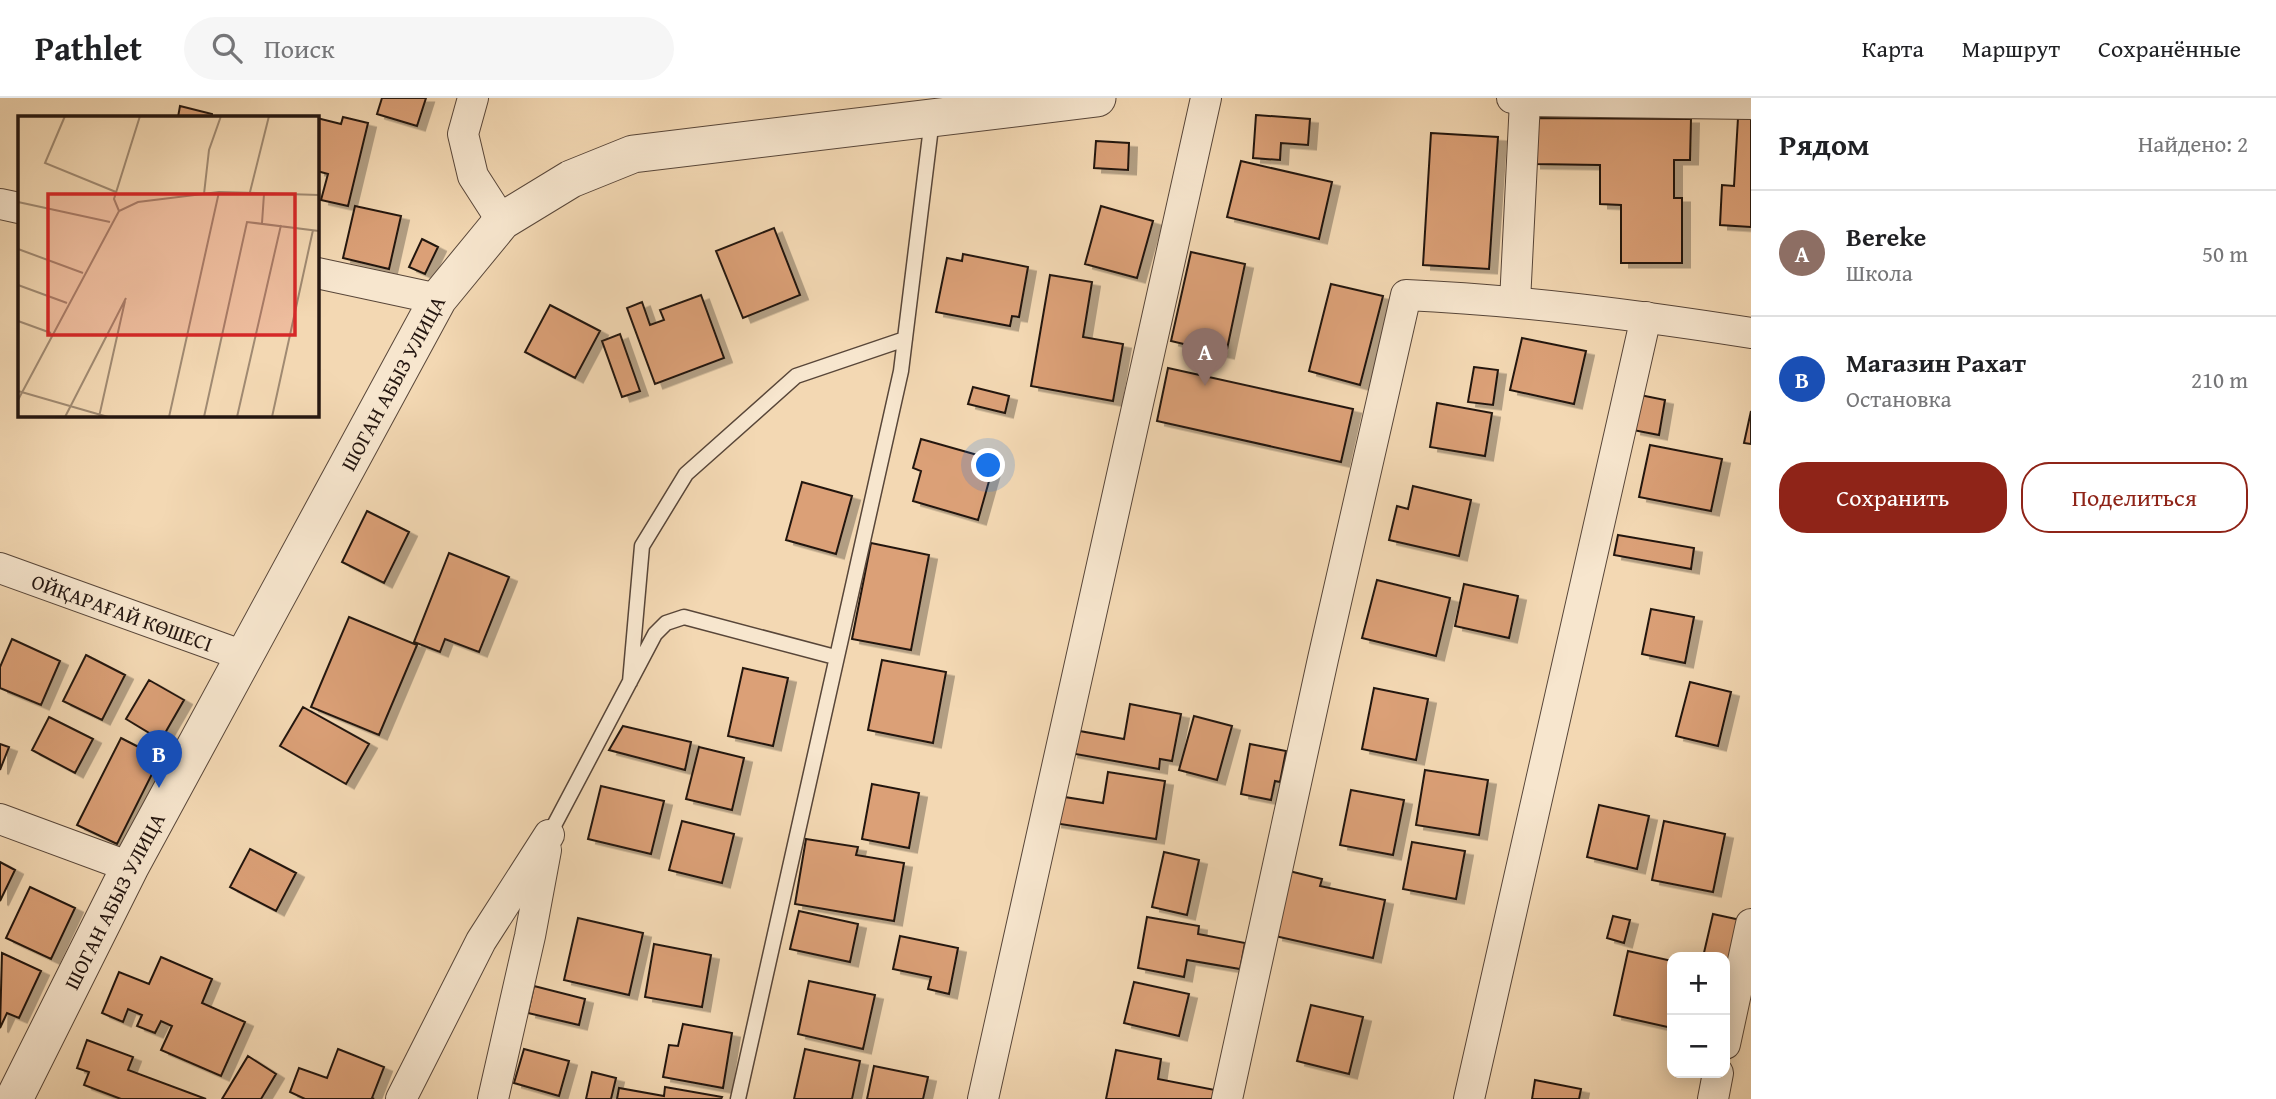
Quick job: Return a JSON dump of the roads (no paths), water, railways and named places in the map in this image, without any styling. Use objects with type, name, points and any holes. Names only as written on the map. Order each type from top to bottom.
[{"type":"street","points":[[473,98],[463,134],[473,176],[502,221]]},
{"type":"street","name":"ШОГАН АБЫЗ УЛИЦА","points":[[12,1086],[438,299],[502,221],[571,178],[633,154],[1097,98]]},
{"type":"street","points":[[982,1099],[1206,98]]},
{"type":"street","points":[[1515,302],[1519,99],[1751,104]]},
{"type":"street","points":[[0,204],[18,208]]},
{"type":"street","points":[[318,273],[438,299]]},
{"type":"street","points":[[1227,1099],[1406,295],[1515,302],[1646,317],[1751,333]]},
{"type":"street","points":[[1469,1099],[1646,317]]},
{"type":"street","name":"ОЙҚАРАҒАЙ КӨШЕСІ","points":[[0,568],[244,656]]},
{"type":"street","points":[[0,819],[130,867]]},
{"type":"street","points":[[401,1099],[481,941],[549,835]]},
{"type":"street","points":[[492,1099],[530,936],[549,835]]},
{"type":"street","points":[[1730,1021],[1751,924]]},
{"type":"street","points":[[1713,1099],[1717,1078]]},
{"type":"lane","points":[[738,1099],[901,371],[932,119]]},
{"type":"lane","points":[[630,682],[642,546],[686,474],[796,376],[905,339]]},
{"type":"lane","points":[[549,835],[655,634],[666,623],[684,617],[835,657]]},
{"type":"place","name":"Bereke","points":[[1205,386]]},
{"type":"place","name":"Магазин Рахат","points":[[159,788]]}]
